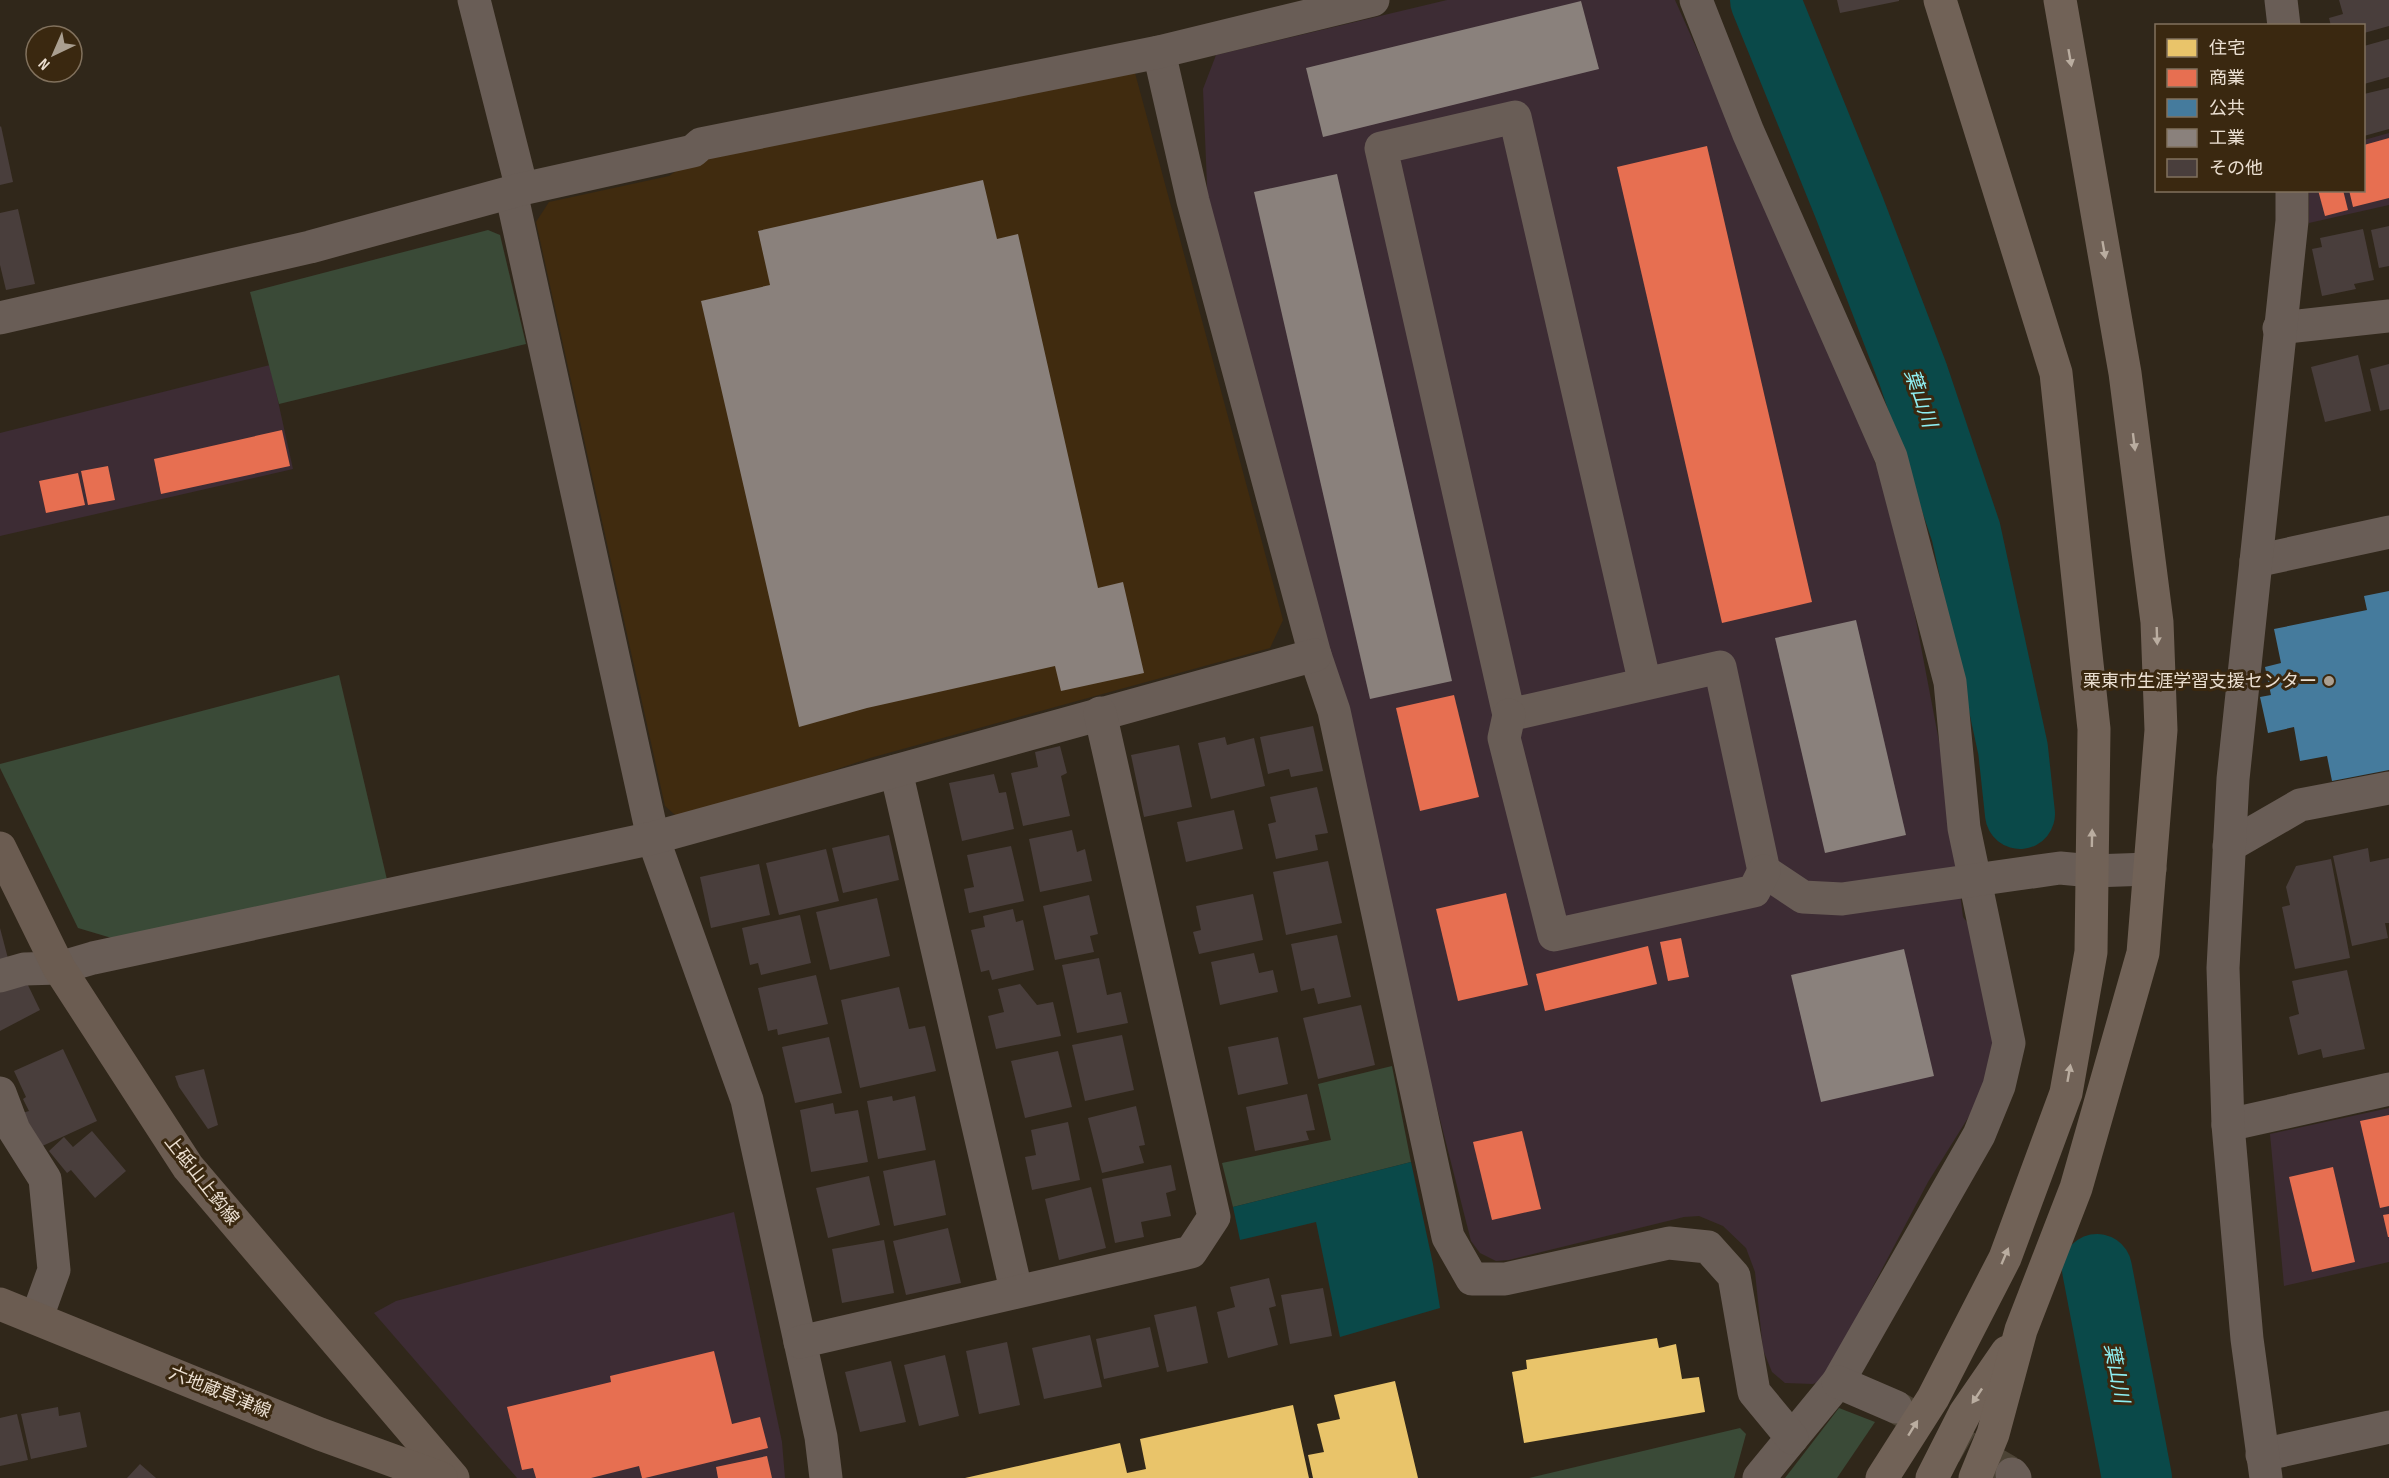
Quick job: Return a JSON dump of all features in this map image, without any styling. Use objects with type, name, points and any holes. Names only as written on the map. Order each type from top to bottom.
[{"type":"highway","points":[[1882,1478],[1933,1398],[2005,1258],[2066,1093],[2091,952],[2094,729],[2056,373],[1940,0]]},
{"type":"highway","points":[[1975,1478],[1993,1434],[2021,1330],[2076,1188],[2143,953],[2161,730],[2157,622],[2125,373],[2060,0]]},
{"type":"highway","points":[[1932,1478],[1965,1413],[2021,1330]]},
{"type":"main road","name":"上砥山上鈎線","points":[[0,848],[59,968],[188,1167],[453,1478]]},
{"type":"main road","name":"六地蔵草津線","points":[[0,1304],[37,1317],[320,1434],[441,1478]]},
{"type":"street","points":[[474,0],[653,838],[747,1100],[821,1437],[826,1478]]},
{"type":"street","points":[[0,318],[310,247],[516,190],[693,151],[700,144],[1160,52],[1373,0]]},
{"type":"street","points":[[1696,0],[1748,132],[1891,457],[1950,682],[1964,828],[2009,1043],[1999,1086],[1978,1135],[1838,1382],[1759,1478]]},
{"type":"street","points":[[2281,0],[2284,24]]},
{"type":"street","points":[[1160,52],[1193,201],[1315,655],[1334,711],[1448,1237],[1472,1279],[1505,1279],[1669,1243],[1708,1247],[1734,1276],[1754,1392],[1792,1438]]},
{"type":"street","points":[[1509,715],[1720,667],[1764,871],[1754,891],[1554,935],[1504,738],[1509,715],[1381,148],[1515,117],[1645,684]]},
{"type":"street","points":[[2292,192],[2292,221],[2233,779],[2223,968],[2228,1125],[2247,1339],[2264,1466],[2389,1427]]},
{"type":"street","points":[[2279,328],[2389,316]]},
{"type":"street","points":[[2256,561],[2389,532]]},
{"type":"street","points":[[0,976],[24,969],[59,968],[104,955],[653,838],[1315,655]]},
{"type":"street","points":[[800,1342],[1016,1290],[1191,1252],[1214,1217],[1100,713]]},
{"type":"street","points":[[896,771],[1016,1290]]},
{"type":"street","points":[[2229,846],[2300,805],[2389,788]]},
{"type":"street","points":[[1764,871],[1803,897],[1842,899],[2060,868],[2092,871],[2150,869]]},
{"type":"street","points":[[2228,1125],[2389,1089]]},
{"type":"street","points":[[0,1093],[14,1130],[45,1179],[54,1269],[37,1317]]},
{"type":"street","points":[[1838,1382],[1896,1407]]},
{"type":"shaded area","points":[[1447,0],[1675,0],[1843,377],[1879,473],[1914,610],[1946,778],[1963,917],[1971,927],[1994,1046],[1991,1081],[1928,1182],[1824,1379],[1813,1384],[1785,1383],[1772,1372],[1763,1350],[1755,1272],[1746,1248],[1723,1226],[1699,1216],[1684,1217],[1509,1260],[1496,1261],[1480,1253],[1471,1241],[1208,209],[1203,89],[1216,55]]},
{"type":"shaded area","points":[[1135,73],[1283,620],[1270,648],[870,758],[682,821],[665,806],[536,222],[549,202],[669,176],[699,155]]},
{"type":"shaded area","points":[[2389,133],[2389,205],[2309,223],[2309,192],[2365,192],[2365,140]]},
{"type":"shaded area","points":[[270,365],[293,469],[0,536],[0,433]]},
{"type":"shaded area","points":[[2389,1108],[2389,1262],[2284,1286],[2270,1134]]},
{"type":"shaded area","points":[[734,1212],[782,1442],[785,1478],[517,1478],[374,1313],[396,1301]]},
{"type":"green space","points":[[488,230],[500,235],[526,344],[279,404],[250,292]]},
{"type":"green space","points":[[339,675],[388,884],[115,939],[78,928],[0,764]]},
{"type":"green space","points":[[1392,1066],[1411,1162],[1233,1207],[1222,1163],[1331,1140],[1318,1084]]},
{"type":"green space","points":[[1839,1408],[1875,1422],[1837,1478],[1785,1478]]},
{"type":"green space","points":[[1740,1428],[1746,1434],[1734,1478],[1529,1478]]},
{"type":"water","points":[[1411,1162],[1440,1308],[1340,1337],[1316,1222],[1240,1240],[1233,1207]]},
{"type":"building: 住宅","points":[[1657,1338],[1659,1348],[1676,1344],[1682,1379],[1699,1377],[1705,1412],[1524,1443],[1512,1372],[1527,1369],[1526,1360]]},
{"type":"building: 住宅","points":[[1395,1381],[1418,1478],[1313,1478],[1308,1455],[1324,1452],[1317,1424],[1340,1419],[1334,1395]]},
{"type":"building: 住宅","points":[[1293,1405],[1309,1478],[965,1478],[1120,1443],[1127,1473],[1146,1469],[1140,1439]]},
{"type":"building: 商業","points":[[2389,138],[2389,198],[2353,207],[2349,192],[2365,192],[2365,145]]},
{"type":"building: 商業","points":[[1707,146],[1812,602],[1722,623],[1617,167]]},
{"type":"building: 商業","points":[[2319,192],[2344,192],[2348,210],[2325,216]]},
{"type":"building: 商業","points":[[282,430],[290,466],[161,494],[154,459]]},
{"type":"building: 商業","points":[[108,466],[115,500],[88,505],[81,471]]},
{"type":"building: 商業","points":[[78,473],[85,505],[46,513],[39,481]]},
{"type":"building: 商業","points":[[1454,695],[1479,797],[1420,811],[1396,708]]},
{"type":"building: 商業","points":[[1506,893],[1528,985],[1458,1001],[1436,909]]},
{"type":"building: 商業","points":[[1681,938],[1689,977],[1668,981],[1660,942]]},
{"type":"building: 商業","points":[[1648,946],[1657,984],[1545,1011],[1536,974]]},
{"type":"building: 商業","points":[[2389,1115],[2389,1206],[2380,1208],[2360,1121]]},
{"type":"building: 商業","points":[[1522,1131],[1541,1209],[1492,1220],[1473,1142]]},
{"type":"building: 商業","points":[[2333,1167],[2355,1262],[2312,1272],[2289,1177]]},
{"type":"building: 商業","points":[[2389,1214],[2389,1237],[2388,1237],[2383,1215]]},
{"type":"building: 商業","points":[[714,1351],[732,1424],[760,1417],[768,1448],[645,1478],[642,1478],[639,1466],[591,1478],[536,1478],[533,1468],[522,1470],[507,1407],[611,1382],[610,1376]]},
{"type":"building: 商業","points":[[767,1456],[772,1478],[718,1478],[716,1467]]},
{"type":"building: 公共","name":"栗東市生涯学習支援センター","points":[[2389,591],[2389,770],[2332,781],[2327,756],[2300,761],[2294,727],[2268,733],[2260,697],[2271,695],[2265,667],[2281,663],[2274,629],[2367,610],[2364,596]]},
{"type":"building: 工業","points":[[1581,1],[1599,69],[1323,137],[1306,68]]},
{"type":"building: 工業","points":[[1337,174],[1452,681],[1370,699],[1254,192]]},
{"type":"building: 工業","points":[[983,180],[997,239],[1018,234],[1098,588],[1123,582],[1144,673],[1061,691],[1055,666],[867,708],[799,727],[701,301],[770,285],[758,231]]},
{"type":"building: 工業","points":[[1856,620],[1906,835],[1825,853],[1775,638]]},
{"type":"building: 工業","points":[[1904,949],[1934,1076],[1821,1102],[1791,975]]},
{"type":"building: その他","points":[[1837,0],[1899,0],[1899,1],[1840,13]]},
{"type":"building: その他","points":[[2339,0],[2389,0],[2389,26],[2365,33],[2365,24],[2330,24],[2329,18],[2343,14]]},
{"type":"building: その他","points":[[2389,39],[2389,77],[2365,84],[2365,46]]},
{"type":"building: その他","points":[[2389,88],[2389,129],[2365,136],[2365,94]]},
{"type":"building: その他","points":[[0,127],[13,182],[0,185]]},
{"type":"building: その他","points":[[18,209],[35,284],[6,290],[0,265],[0,213]]},
{"type":"building: その他","points":[[2389,226],[2389,266],[2379,268],[2371,230]]},
{"type":"building: その他","points":[[2363,229],[2374,280],[2354,284],[2356,289],[2322,296],[2312,249],[2322,247],[2320,238]]},
{"type":"building: その他","points":[[2358,355],[2371,411],[2325,422],[2311,367]]},
{"type":"building: その他","points":[[2389,364],[2389,409],[2380,411],[2370,369]]},
{"type":"building: その他","points":[[1313,726],[1323,771],[1291,777],[1289,769],[1268,774],[1260,737]]},
{"type":"building: その他","points":[[1225,737],[1227,745],[1254,738],[1265,786],[1211,799],[1198,743]]},
{"type":"building: その他","points":[[1179,745],[1192,807],[1144,817],[1131,755]]},
{"type":"building: その他","points":[[1060,746],[1067,773],[1061,776],[1070,816],[1023,826],[1011,773],[1038,767],[1035,752]]},
{"type":"building: その他","points":[[994,774],[999,793],[1006,792],[1014,829],[962,841],[949,783]]},
{"type":"building: その他","points":[[1317,787],[1328,833],[1315,835],[1318,850],[1276,859],[1268,824],[1276,822],[1270,797]]},
{"type":"building: その他","points":[[1234,810],[1243,849],[1186,862],[1177,822]]},
{"type":"building: その他","points":[[1072,830],[1077,852],[1085,849],[1092,881],[1040,892],[1029,839]]},
{"type":"building: その他","points":[[889,835],[899,880],[843,893],[832,848]]},
{"type":"building: その他","points":[[1011,846],[1024,901],[969,913],[964,889],[974,887],[967,855]]},
{"type":"building: その他","points":[[2368,848],[2370,862],[2389,858],[2389,923],[2385,923],[2388,938],[2352,946],[2333,856]]},
{"type":"building: その他","points":[[826,849],[839,901],[779,915],[766,863]]},
{"type":"building: その他","points":[[2331,859],[2350,958],[2295,969],[2282,907],[2290,905],[2286,887],[2296,866]]},
{"type":"building: その他","points":[[1328,861],[1342,923],[1286,935],[1273,872]]},
{"type":"building: その他","points":[[759,864],[770,915],[711,928],[700,877]]},
{"type":"building: その他","points":[[1253,894],[1263,940],[1199,954],[1193,932],[1201,930],[1196,906]]},
{"type":"building: その他","points":[[1089,895],[1098,934],[1090,936],[1094,952],[1055,960],[1043,906]]},
{"type":"building: その他","points":[[877,898],[890,956],[830,970],[816,912]]},
{"type":"building: その他","points":[[1013,909],[1016,922],[1023,920],[1034,970],[992,980],[989,970],[981,972],[971,930],[985,927],[983,916]]},
{"type":"building: その他","points":[[800,915],[811,963],[761,975],[758,963],[750,965],[742,928]]},
{"type":"building: その他","points":[[0,928],[10,966],[0,969]]},
{"type":"building: その他","points":[[1337,935],[1351,997],[1318,1004],[1314,988],[1301,991],[1291,944]]},
{"type":"building: その他","points":[[1254,953],[1259,973],[1273,970],[1278,992],[1220,1005],[1211,962]]},
{"type":"building: その他","points":[[1099,958],[1107,995],[1121,992],[1128,1023],[1077,1033],[1062,965]]},
{"type":"building: その他","points":[[2347,970],[2365,1049],[2323,1058],[2321,1049],[2298,1055],[2289,1017],[2299,1014],[2292,981]]},
{"type":"building: その他","points":[[816,975],[828,1024],[778,1035],[777,1029],[768,1031],[758,988]]},
{"type":"building: その他","points":[[26,981],[40,1010],[0,1031],[0,992]]},
{"type":"building: その他","points":[[1020,984],[1037,1005],[1053,1002],[1061,1036],[996,1049],[988,1016],[1004,1012],[998,989]]},
{"type":"building: その他","points":[[899,987],[909,1029],[925,1026],[936,1071],[860,1088],[841,1000]]},
{"type":"building: その他","points":[[1361,1005],[1375,1065],[1318,1079],[1303,1018]]},
{"type":"building: その他","points":[[1122,1035],[1134,1090],[1085,1101],[1072,1045]]},
{"type":"building: その他","points":[[829,1037],[842,1093],[795,1103],[782,1047]]},
{"type":"building: その他","points":[[1278,1037],[1288,1084],[1238,1095],[1228,1047]]},
{"type":"building: その他","points":[[63,1049],[97,1121],[38,1148],[22,1113],[29,1111],[23,1099],[26,1097],[14,1071]]},
{"type":"building: その他","points":[[1058,1051],[1072,1107],[1025,1118],[1011,1061]]},
{"type":"building: その他","points":[[204,1069],[218,1125],[208,1129],[179,1087],[175,1076]]},
{"type":"building: その他","points":[[1307,1094],[1315,1130],[1306,1131],[1309,1140],[1255,1151],[1246,1107]]},
{"type":"building: その他","points":[[892,1096],[893,1101],[915,1096],[926,1150],[878,1159],[867,1101]]},
{"type":"building: その他","points":[[833,1103],[835,1114],[858,1110],[868,1162],[811,1172],[800,1110]]},
{"type":"building: その他","points":[[1136,1106],[1145,1145],[1139,1146],[1144,1163],[1102,1173],[1088,1118]]},
{"type":"building: その他","points":[[1068,1122],[1080,1180],[1032,1190],[1025,1157],[1036,1155],[1031,1130]]},
{"type":"building: その他","points":[[92,1131],[126,1171],[95,1198],[71,1170],[67,1173],[49,1151],[64,1137],[73,1147]]},
{"type":"building: その他","points":[[935,1160],[946,1215],[894,1226],[883,1171]]},
{"type":"building: その他","points":[[1171,1165],[1176,1190],[1166,1193],[1171,1216],[1141,1222],[1144,1237],[1115,1243],[1102,1179]]},
{"type":"building: その他","points":[[869,1176],[880,1225],[828,1238],[816,1188]]},
{"type":"building: その他","points":[[1091,1187],[1106,1248],[1059,1260],[1045,1199]]},
{"type":"building: その他","points":[[948,1228],[961,1283],[906,1295],[893,1241]]},
{"type":"building: その他","points":[[884,1240],[894,1293],[842,1303],[832,1249]]},
{"type":"building: その他","points":[[1269,1278],[1276,1306],[1269,1308],[1278,1345],[1228,1358],[1217,1312],[1235,1307],[1230,1287]]},
{"type":"building: その他","points":[[1323,1288],[1332,1336],[1290,1344],[1281,1295]]},
{"type":"building: その他","points":[[1196,1306],[1208,1363],[1167,1372],[1154,1315]]},
{"type":"building: その他","points":[[1150,1327],[1159,1367],[1104,1379],[1096,1339]]},
{"type":"building: その他","points":[[1090,1335],[1102,1387],[1044,1399],[1032,1348]]},
{"type":"building: その他","points":[[1007,1342],[1020,1405],[979,1414],[966,1351]]},
{"type":"building: その他","points":[[945,1355],[959,1416],[919,1426],[904,1365]]},
{"type":"building: その他","points":[[891,1361],[906,1422],[860,1432],[845,1372]]},
{"type":"building: その他","points":[[58,1407],[59,1416],[80,1412],[87,1447],[31,1459],[21,1414]]},
{"type":"building: その他","points":[[17,1414],[28,1460],[0,1466],[0,1418]]},
{"type":"building: その他","points":[[140,1464],[156,1478],[127,1478]]},
{"type":"waterway","name":"葉山川","points":[[1765,0],[1849,207],[1913,374],[1966,532],[2013,749],[2020,814]]},
{"type":"waterway","name":"葉山川","points":[[2097,1269],[2137,1478]]},
{"type":"tunnel","points":[[1896,1407],[2009,1472]]},
{"type":"place","name":"栗東市生涯学習支援センター","points":[[2329,681]]}]
